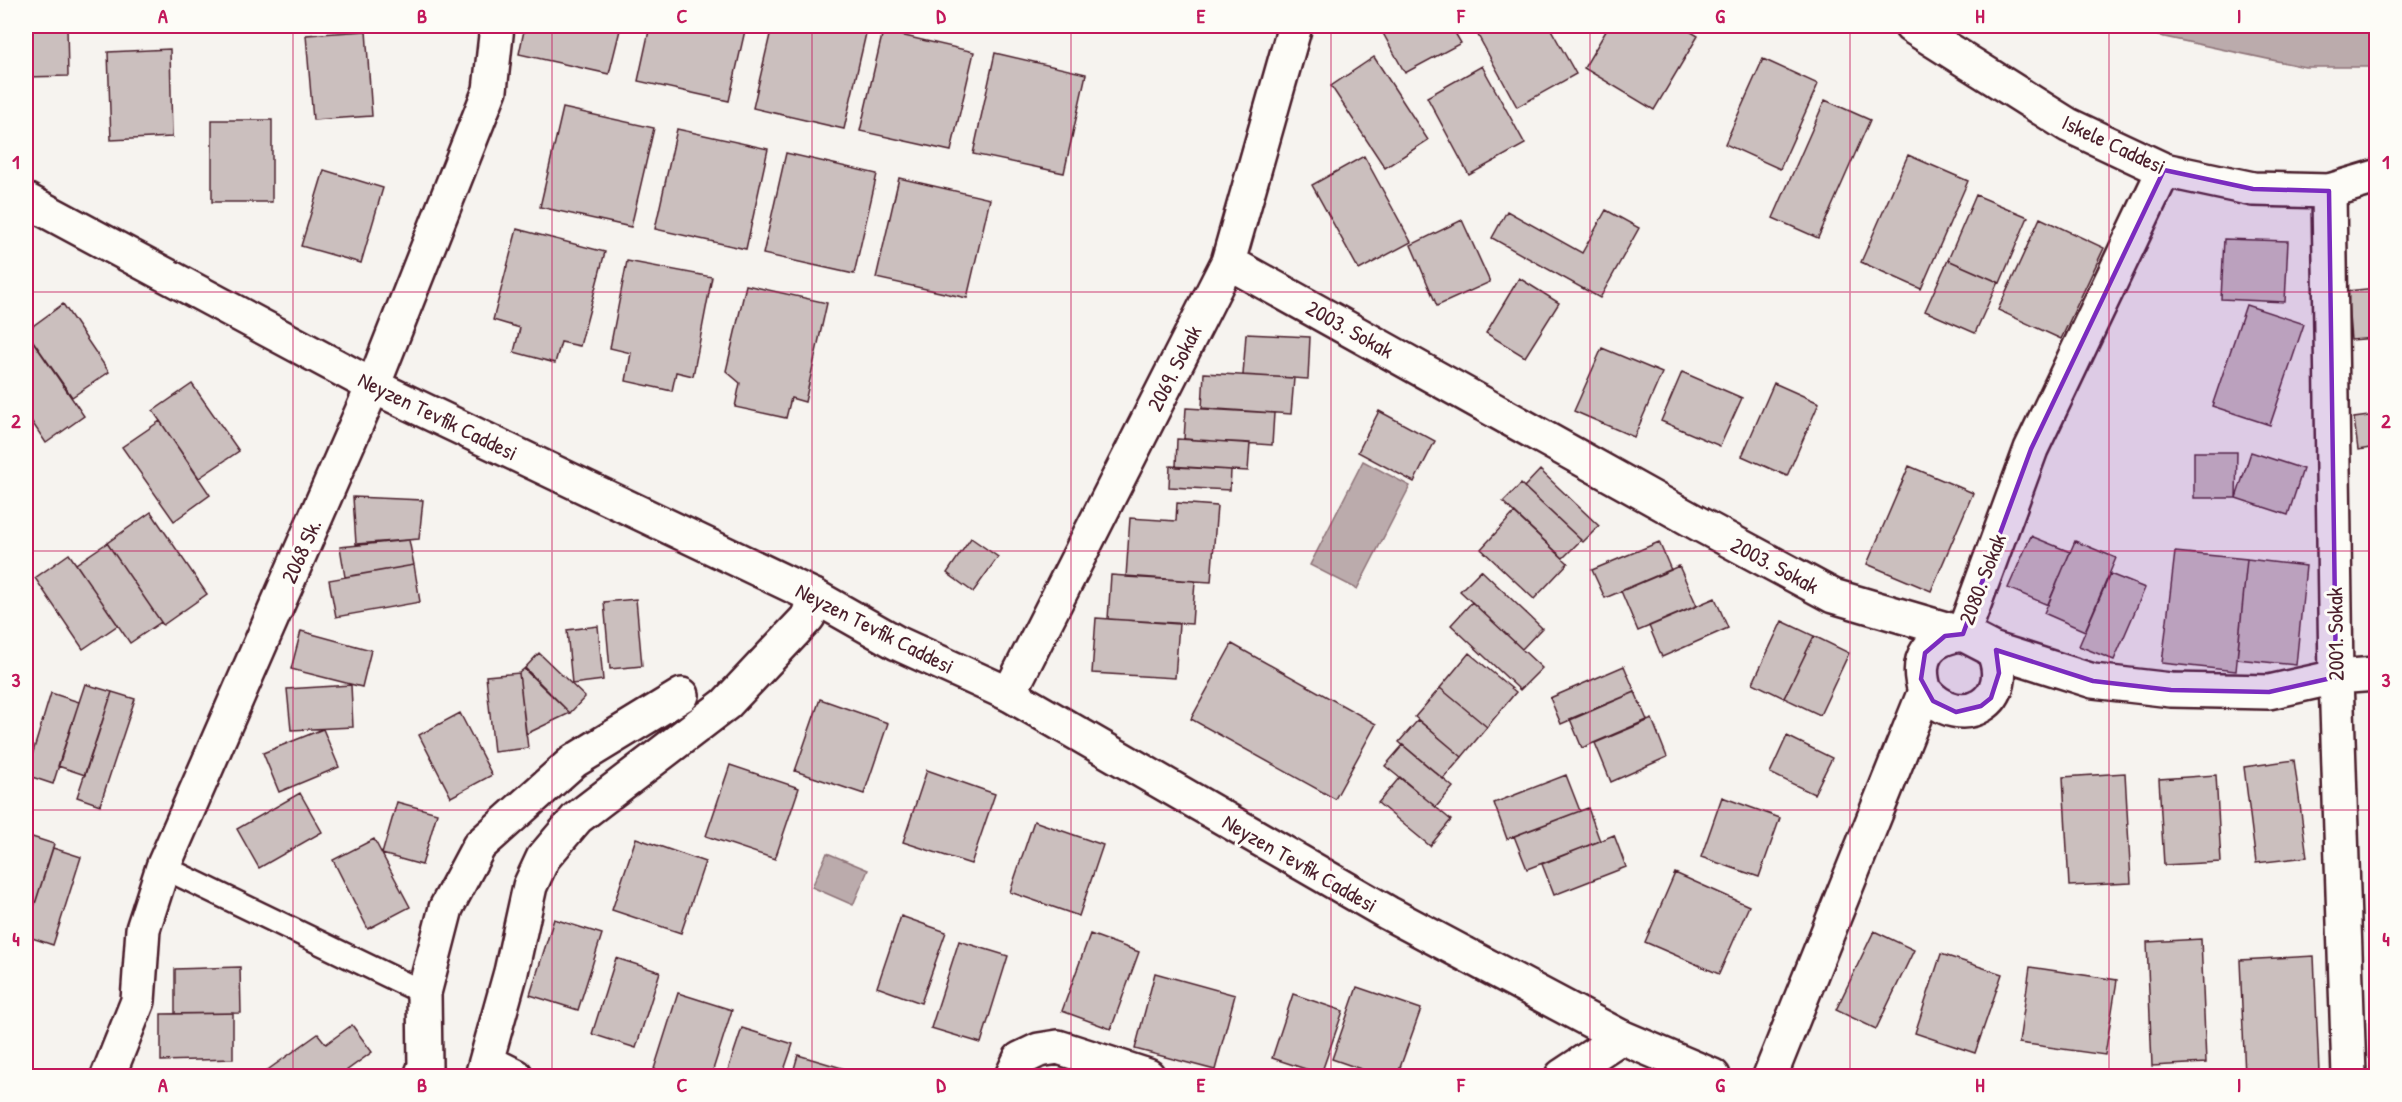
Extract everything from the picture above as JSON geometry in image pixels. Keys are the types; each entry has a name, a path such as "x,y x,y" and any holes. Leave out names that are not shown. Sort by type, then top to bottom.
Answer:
{"street":[{"name":"2068 Sk.","path":"108,1077 138,1001 143,929 163,867 373,386 490,90 497,26"},
{"name":"2069. Sokak","path":"1009,694 1228,262 1295,26"},
{"name":"Iskele Caddesi","path":"1911,26 2068,125 2164,170 2253,189 2329,191 2376,177"},
{"name":"2080. Sokak","path":"1770,1077 1925,691 1921,679 1925,653 1945,636 1963,634 2031,449 2164,170"},
{"name":"2001. Sokak","path":"2329,191 2336,677 2349,1077"},
{"name":"Neyzen Tevfik Caddesi","path":"26,200 373,386 814,596 897,644 1009,694 1388,913 1621,1037 1713,1077"},
{"name":"2003. Sokak","path":"1228,262 1833,596 1963,634 1992,649 2093,681 2171,690 2269,692 2336,677 2376,674"},
{"path":"516,1077 485,1069 530,886 543,858 577,818 726,704 808,617 814,596"},
{"path":"1925,691 1933,701 1950,710 1969,711 1981,706 1991,698 1999,673 1992,649"},
{"path":"421,1077 425,1066 424,993 446,908 479,846 574,761 682,695"},
{"path":"1562,1077 1621,1037"},
{"path":"1012,1077 1020,1059 1039,1050 1058,1047 1148,1077"}],"lane":[{"path":"163,867 424,993"}],"highlighted area":[{"path":"2164,170 2253,189 2329,191 2336,677 2269,692 2171,690 2093,681 1996,650 1999,673 1991,698 1981,706 1956,712 1933,701 1921,679 1925,653 1945,636 1963,634 2031,449"}],"shaded area":[{"path":"2113,26 2376,26 2376,67 2305,67"},
{"path":"1363,461 1410,486 1357,589 1310,565"},
{"path":"827,853 868,870 853,905 812,887"}],"building":[{"path":"26,26 67,26 68,76 26,77"},
{"path":"525,26 621,26 609,74 519,54"},
{"path":"650,26 746,26 729,101 638,81"},
{"path":"772,26 850,26 867,29 844,129 753,108"},
{"path":"1379,26 1451,26 1461,43 1405,73"},
{"path":"1473,26 1549,26 1576,74 1517,107"},
{"path":"1609,26 1681,26 1698,36 1654,110 1584,68"},
{"path":"366,31 372,116 313,120 306,35"},
{"path":"883,31 974,52 951,151 860,131"},
{"path":"170,49 172,137 111,140 108,52"},
{"path":"995,53 1086,74 1064,173 973,154"},
{"path":"1374,57 1428,140 1385,168 1331,86"},
{"path":"1763,59 1818,84 1780,169 1725,144"},
{"path":"1482,66 1525,144 1469,175 1427,97"},
{"path":"1825,100 1870,120 1818,238 1773,218"},
{"path":"563,108 654,128 631,227 540,207"},
{"path":"212,120 272,120 272,202 212,202"},
{"path":"677,129 768,149 746,249 655,229"},
{"path":"786,153 877,174 854,274 763,254"},
{"path":"1908,155 1968,181 1921,289 1861,262"},
{"path":"1364,156 1411,242 1359,270 1312,185"},
{"path":"324,170 383,188 361,263 301,246"},
{"path":"899,178 990,199 967,298 876,278"},
{"path":"1976,195 2028,217 2000,283 1948,260"},
{"path":"1606,210 1639,228 1600,298 1492,238 1507,211 1582,253"},
{"path":"2040,218 2104,248 2061,339 1998,310"},
{"path":"1462,220 1490,282 1437,306 1411,245"},
{"path":"517,229 605,252 580,346 561,342 555,363 514,352 520,328 493,320"},
{"path":"2224,239 2288,241 2285,302 2221,299"},
{"path":"1948,260 1998,282 1975,333 1925,311"},
{"path":"627,261 712,277 693,376 676,372 672,391 626,381 631,353 610,348"},
{"path":"1519,278 1559,303 1525,357 1486,333"},
{"path":"746,285 827,303 805,402 791,398 786,418 735,407 740,383 726,371"},
{"path":"2376,288 2376,338 2351,340 2347,291"},
{"path":"63,304 109,372 72,397 26,331"},
{"path":"2246,305 2304,324 2270,425 2212,406"},
{"path":"1246,334 1310,337 1308,379 1243,375"},
{"path":"32,340 84,416 46,443 26,413 26,344"},
{"path":"1602,348 1662,373 1634,437 1574,411"},
{"path":"1682,372 1742,398 1720,446 1661,421"},
{"path":"1204,373 1294,378 1291,414 1202,408"},
{"path":"1774,383 1819,403 1787,476 1742,456"},
{"path":"192,384 239,451 199,478 153,411"},
{"path":"1186,408 1274,413 1272,445 1184,439"},
{"path":"1379,411 1435,441 1414,482 1358,452"},
{"path":"2376,415 2376,447 2358,450 2354,418"},
{"path":"160,421 210,495 174,521 122,447"},
{"path":"1177,439 1250,443 1248,471 1176,467"},
{"path":"2194,452 2237,452 2236,498 2194,498"},
{"path":"2251,452 2303,469 2288,515 2236,498"},
{"path":"1170,466 1231,470 1230,490 1169,487"},
{"path":"1909,466 1973,493 1931,591 1867,564"},
{"path":"1540,470 1599,526 1583,542 1524,487"},
{"path":"1521,484 1581,540 1563,558 1503,502"},
{"path":"353,497 423,500 419,539 356,544"},
{"path":"1177,503 1217,506 1211,582 1126,577 1130,518 1176,521"},
{"path":"151,512 207,594 163,625 107,543"},
{"path":"1514,513 1568,563 1534,599 1481,549"},
{"path":"2031,536 2070,552 2048,605 2008,588"},
{"path":"971,538 998,557 973,592 947,573"},
{"path":"409,540 414,565 345,577 340,547"},
{"path":"2075,541 2116,558 2085,631 2044,613"},
{"path":"1659,542 1671,570 1605,598 1592,570"},
{"path":"107,543 161,622 130,643 76,564"},
{"path":"2175,552 2247,559 2236,671 2162,663"},
{"path":"69,554 118,625 83,649 35,578"},
{"path":"2247,559 2306,566 2296,665 2237,659"},
{"path":"414,565 420,602 336,617 329,580"},
{"path":"1679,566 1697,606 1638,631 1621,591"},
{"path":"1481,570 1542,628 1522,649 1460,591"},
{"path":"2110,574 2145,588 2114,660 2079,646"},
{"path":"1111,575 1195,581 1192,624 1108,619"},
{"path":"1715,598 1728,628 1662,657 1649,626"},
{"path":"636,599 642,666 610,669 604,602"},
{"path":"1472,602 1542,668 1520,690 1451,625"},
{"path":"1096,618 1179,624 1175,678 1092,673"},
{"path":"1782,621 1814,636 1784,698 1753,683"},
{"path":"598,626 603,680 572,684 567,630"},
{"path":"26,629 32,631 26,650"},
{"path":"301,631 371,650 362,687 291,669"},
{"path":"1814,636 1849,653 1820,715 1784,698"},
{"path":"1232,644 1376,724 1335,799 1191,719"},
{"path":"539,653 585,697 570,713 524,669"},
{"path":"1469,653 1516,692 1487,727 1440,688"},
{"path":"1624,666 1635,692 1561,724 1550,698"},
{"path":"525,668 570,713 526,734 519,673"},
{"path":"519,673 528,748 494,752 486,676"},
{"path":"85,684 112,692 85,775 58,766"},
{"path":"351,685 353,727 291,730 287,689"},
{"path":"1440,688 1487,727 1462,757 1415,717"},
{"path":"112,692 135,699 100,805 77,797"},
{"path":"1635,692 1647,720 1582,748 1570,719"},
{"path":"51,693 79,702 53,784 26,775"},
{"path":"820,699 888,723 864,794 795,771"},
{"path":"460,713 492,775 451,797 419,735"},
{"path":"1652,719 1667,757 1611,782 1595,743"},
{"path":"1418,720 1462,757 1443,779 1399,742"},
{"path":"323,729 339,767 279,792 263,753"},
{"path":"1787,736 1832,758 1814,794 1770,773"},
{"path":"1403,745 1453,787 1436,807 1385,766"},
{"path":"2294,760 2307,857 2256,863 2244,767"},
{"path":"730,765 799,788 775,859 706,836"},
{"path":"927,770 995,794 971,864 903,842"},
{"path":"2125,773 2131,883 2069,886 2063,777"},
{"path":"1566,775 1580,811 1507,839 1494,803"},
{"path":"2216,775 2221,862 2164,865 2159,779"},
{"path":"1400,777 1451,820 1430,846 1378,803"},
{"path":"300,793 322,832 259,868 237,829"},
{"path":"1722,797 1780,818 1759,877 1701,857"},
{"path":"397,802 437,813 422,865 382,854"},
{"path":"1588,808 1600,841 1527,869 1514,836"},
{"path":"1034,821 1103,845 1079,916 1010,892"},
{"path":"26,835 54,844 26,932"},
{"path":"1614,835 1626,867 1554,895 1542,864"},
{"path":"636,838 705,862 681,933 612,910"},
{"path":"374,839 410,907 368,929 333,860"},
{"path":"53,848 81,857 53,945 26,936 26,932"},
{"path":"1675,873 1749,906 1719,974 1645,942"},
{"path":"901,916 946,932 921,1003 877,987"},
{"path":"554,919 602,934 578,1010 530,995"},
{"path":"1874,931 1914,950 1876,1029 1836,1010"},
{"path":"1090,934 1139,952 1111,1029 1062,1011"},
{"path":"2201,939 2206,1063 2152,1066 2147,942"},
{"path":"959,941 1008,956 981,1043 931,1028"},
{"path":"1941,954 2002,974 1975,1053 1915,1033"},
{"path":"2314,956 2319,1073 2245,1076 2240,960"},
{"path":"616,958 660,972 636,1048 592,1034"},
{"path":"240,967 241,1013 175,1014 175,969"},
{"path":"2030,967 2117,980 2105,1055 2019,1043"},
{"path":"1155,973 1235,995 1215,1070 1135,1049"},
{"path":"1357,987 1421,1009 1397,1076 1381,1076 1332,1059"},
{"path":"678,993 732,1010 711,1076 676,1076 654,1069"},
{"path":"1293,994 1343,1011 1321,1074 1272,1058"},
{"path":"233,1013 233,1059 161,1061 161,1014"},
{"path":"352,1025 372,1052 339,1076 262,1074 318,1034 326,1044"},
{"path":"742,1028 793,1044 782,1076 726,1076"},
{"path":"798,1055 852,1071 850,1076 792,1076"}]}
